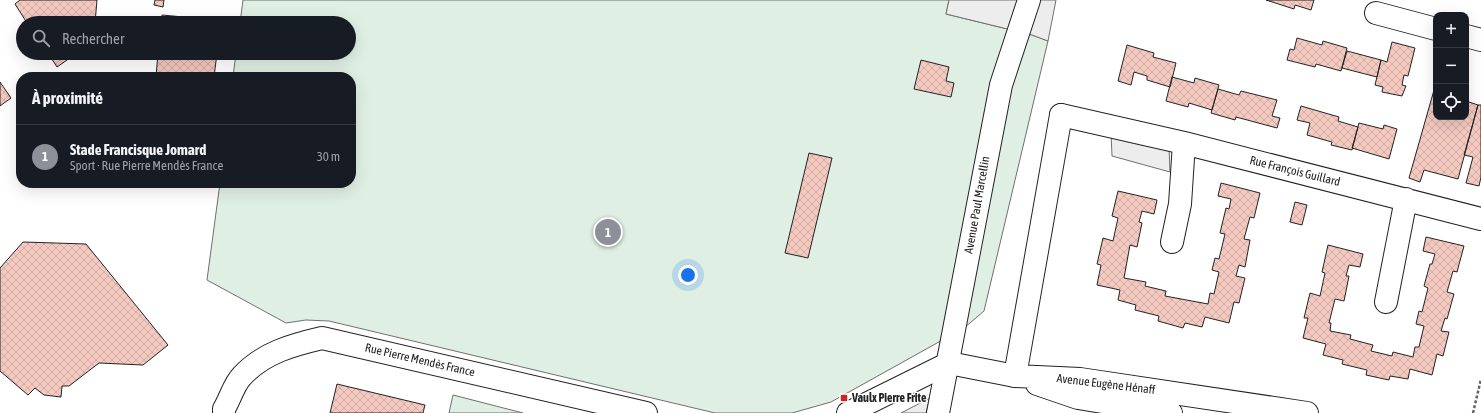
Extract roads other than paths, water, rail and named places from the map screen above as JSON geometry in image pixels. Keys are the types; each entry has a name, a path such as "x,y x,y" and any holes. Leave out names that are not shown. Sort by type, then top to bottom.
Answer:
{"street":[{"name":"Avenue Paul Marcellin","path":"938,413 949,363 985,159 1001,85 1029,0"},
{"path":"1376,13 1433,27"},
{"path":"1469,37 1481,40"},
{"name":"Rue François Guillard","path":"1015,376 1061,115 1184,143 1481,219"},
{"path":"1172,242 1180,204 1184,143"},
{"path":"1386,302 1406,199"},
{"name":"Rue Pierre Mendès France","path":"224,413 241,377 259,361 288,346 322,338 646,413"},
{"path":"848,413 949,363 1015,376"},
{"name":"Avenue Eugène Hénaff","path":"1015,376 1078,398 1171,413"},
{"name":"Avenue Eugène Hénaff","path":"1015,376 1080,379 1308,413"}],"place":[{"name":"Stade Francisque Jomard","path":"608,232"},
{"name":"Vaulx Pierre Frite","path":"844,398"}]}
